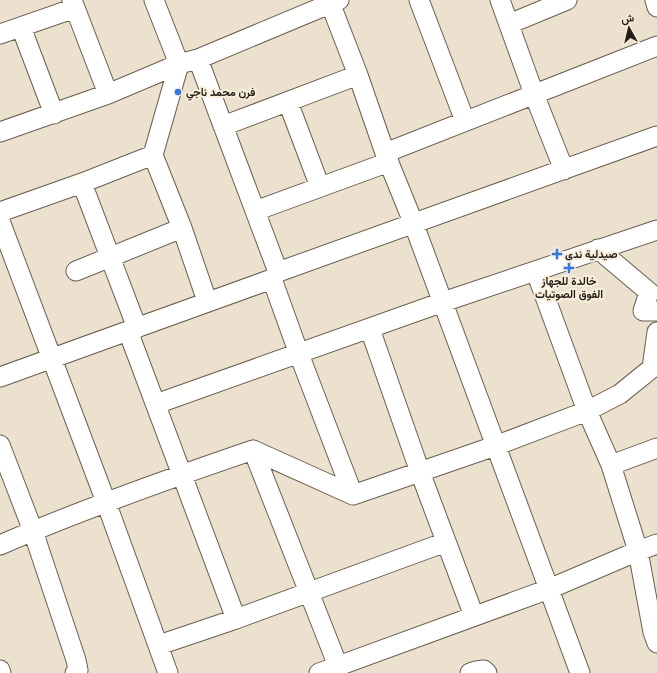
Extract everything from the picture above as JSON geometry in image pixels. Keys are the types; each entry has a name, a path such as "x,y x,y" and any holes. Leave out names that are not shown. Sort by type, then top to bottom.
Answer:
{"street":[{"path":"154,0 179,64 153,155 182,228 207,301"},
{"path":"419,0 465,121"},
{"path":"500,0 534,94 564,170"},
{"path":"509,24 539,6 567,0"},
{"path":"655,0 657,7"},
{"path":"0,132 108,94 179,64 198,59 333,1 388,157 580,673"},
{"path":"0,34 21,27 74,4 108,94"},
{"path":"21,27 54,114"},
{"path":"255,211 320,187 465,121 657,46"},
{"path":"198,59 255,211 299,354 353,495"},
{"path":"223,126 358,75"},
{"path":"288,102 320,187"},
{"path":"0,377 132,330 413,222 657,136"},
{"path":"0,212 82,183 153,155"},
{"path":"82,183 110,257 156,404 236,619"},
{"path":"0,221 106,502 168,673"},
{"path":"76,270 182,228"},
{"path":"156,404 443,302 536,272 598,249 657,230"},
{"path":"598,249 649,292 643,311 657,311"},
{"path":"536,272 587,411 611,466 638,551 656,635"},
{"path":"370,329 420,472 474,616"},
{"path":"0,545 106,502 182,474 254,450 353,495 495,446 587,411 620,394 652,368 657,332"},
{"path":"0,446 33,531 76,660 78,670 75,673"},
{"path":"611,466 657,448"},
{"path":"254,450 338,666"},
{"path":"159,645 236,619 446,542"},
{"path":"319,673 549,589 657,544"},
{"path":"470,673 484,670 487,673"}],"place":[{"name":"فرن محمد ناجي","path":"178,92"},
{"name":"صيدلية ندى","path":"557,254"},
{"name":"خالدة للجهاز الفوق الصوتيات","path":"569,268"}]}
